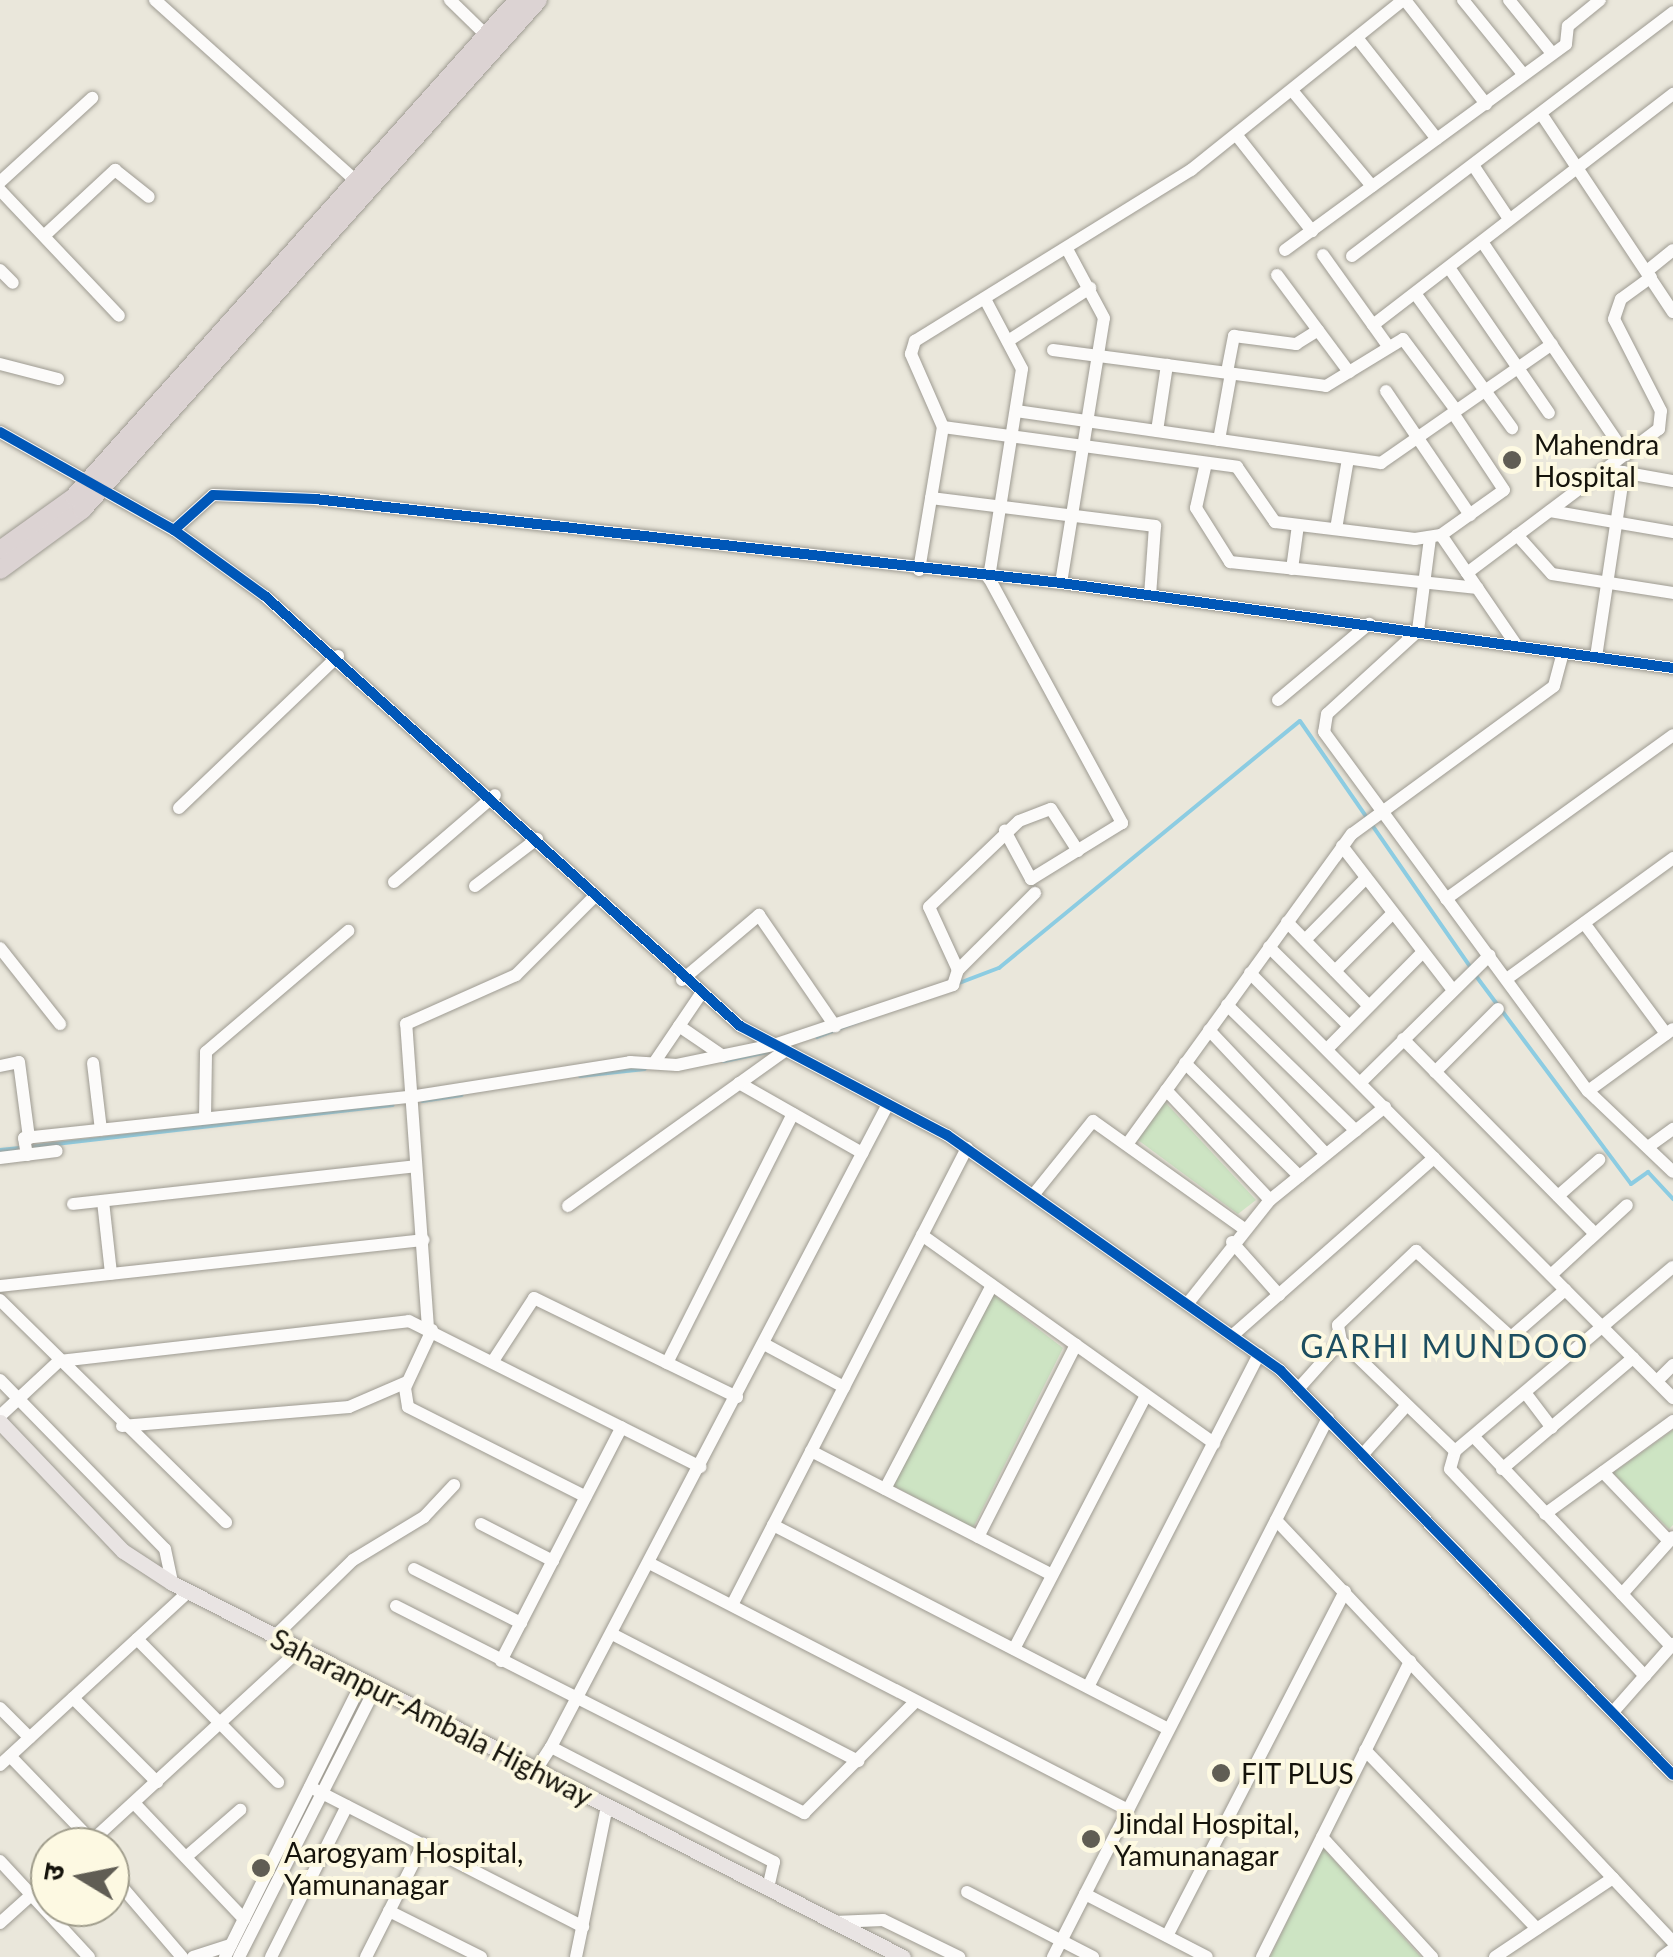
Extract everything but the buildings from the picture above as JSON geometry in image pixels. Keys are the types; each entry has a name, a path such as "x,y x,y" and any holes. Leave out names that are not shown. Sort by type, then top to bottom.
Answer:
{"highway":[{"path":"0,570 48,541 518,0"},
{"path":"0,550 36,531 97,483 538,0"}],"main road":[{"name":"Saharanpur-Ambala Highway","path":"0,1419 123,1551 172,1584 903,1957"}],"street":[{"path":"155,0 357,182"},
{"path":"450,0 487,36"},
{"path":"919,570 942,427 911,348 1238,136 1296,94 1404,0 1486,104"},
{"path":"1463,0 1523,74"},
{"path":"1509,0 1551,52"},
{"path":"1285,250 1486,104 1551,52 1600,0"},
{"path":"1352,256 1544,118 1673,12"},
{"path":"1358,38 1437,139"},
{"path":"1296,94 1372,186"},
{"path":"1373,324 1452,272 1574,163 1673,94"},
{"path":"0,182 92,98"},
{"path":"1544,118 1673,312"},
{"path":"1238,136 1312,230"},
{"path":"1475,168 1508,219"},
{"path":"45,235 115,170 149,197"},
{"path":"0,190 119,316"},
{"path":"1485,246 1626,455"},
{"path":"1061,583 1104,318 1067,249"},
{"path":"1467,573 1626,455 1662,420 1615,308 1673,250"},
{"path":"1323,255 1388,346"},
{"path":"0,270 12,284"},
{"path":"1452,272 1549,413"},
{"path":"1277,276 1349,372"},
{"path":"1008,341 1090,288"},
{"path":"1417,296 1512,428"},
{"path":"984,299 1022,369 990,578 1122,817 1078,851 1028,878 1005,831"},
{"path":"1219,440 1234,336 1296,344 1318,330"},
{"path":"942,427 1243,470 1265,518 1298,525 1435,537 1504,490 1406,341 1388,346 1349,372 1314,387 1053,350"},
{"path":"1016,410 1381,463 1552,344"},
{"path":"0,364 58,379"},
{"path":"1157,431 1167,365"},
{"path":"1386,391 1470,515"},
{"path":"0,432 97,483 174,530 338,656 494,795 700,995 780,1048 967,1148 1259,1354 1364,1453 1673,1775"},
{"path":"1336,529 1348,459"},
{"path":"1206,462 1196,508 1224,556 1292,568 1478,588"},
{"path":"1606,470 1673,481"},
{"path":"1596,657 1624,472"},
{"path":"174,530 204,498 278,496 1061,583 1673,668"},
{"path":"931,498 1158,529 1150,594"},
{"path":"1550,511 1673,532"},
{"path":"1292,568 1298,525"},
{"path":"1517,535 1552,574 1673,593"},
{"path":"1435,537 1467,573 1517,646"},
{"path":"1435,537 1418,632 1323,720 1372,816 1490,954 1588,1091 1673,1172"},
{"path":"1278,700 1370,624"},
{"path":"1128,1143 1342,846 1372,816 1554,686 1564,652"},
{"path":"178,808 338,656"},
{"path":"1446,899 1673,736"},
{"path":"394,882 494,795"},
{"path":"958,970 929,907 1005,831 1051,810 1078,851"},
{"path":"475,886 537,839"},
{"path":"1342,846 1452,989"},
{"path":"1508,978 1673,859"},
{"path":"1304,940 1366,878"},
{"path":"0,1158 27,1147 101,1130 411,1102 654,1063 780,1048 953,985 958,970 1035,892"},
{"path":"586,1496 408,1407 407,1382 430,1329 406,1024 516,976 594,896"},
{"path":"1336,971 1393,912"},
{"path":"682,980 759,915 835,1026"},
{"path":"1287,922 1369,1006"},
{"path":"1584,923 1670,1031 1588,1091"},
{"path":"205,1118 206,1052 348,931"},
{"path":"1269,947 1349,1026"},
{"path":"1327,1048 1423,952"},
{"path":"1360,1082 1490,954"},
{"path":"2,955 60,1024"},
{"path":"1250,973 1673,1398"},
{"path":"654,1063 700,995"},
{"path":"1227,1005 1356,1130"},
{"path":"1434,1072 1498,1009"},
{"path":"679,1026 723,1056"},
{"path":"1209,1030 1326,1154"},
{"path":"1402,1039 1594,1232"},
{"path":"568,1206 739,1083 780,1048"},
{"path":"0,1066 19,1062 27,1147"},
{"path":"93,1062 101,1130"},
{"path":"1185,1063 1299,1176"},
{"path":"739,1083 862,1154"},
{"path":"1166,1090 1270,1200"},
{"path":"536,1770 582,1698 888,1104"},
{"path":"1188,1303 1243,1228 1270,1200 1384,1107"},
{"path":"668,1363 793,1114"},
{"path":"1034,1194 1086,1123 1128,1143 1243,1228"},
{"path":"1648,1147 1673,1129"},
{"path":"27,1147 58,1151"},
{"path":"732,1605 967,1148"},
{"path":"1233,1335 1434,1158"},
{"path":"1558,1196 1599,1160"},
{"path":"73,1204 416,1166"},
{"path":"103,1201 111,1274"},
{"path":"1551,1275 1627,1205"},
{"path":"922,1235 1214,1443"},
{"path":"0,1286 424,1240"},
{"path":"1232,1242 1279,1295"},
{"path":"1455,1451 1342,1341 1338,1325 1416,1250 1511,1336 1565,1290"},
{"path":"1645,1676 1452,1472 1455,1451 1607,1331 1673,1267"},
{"path":"885,1489 992,1285"},
{"path":"493,1361 534,1298 737,1397"},
{"path":"0,1300 122,1426 226,1522"},
{"path":"0,1419 59,1361 380,1321 430,1329 701,1467"},
{"path":"1298,1388 1342,1341"},
{"path":"764,1344 844,1387"},
{"path":"978,1537 1076,1345"},
{"path":"1088,1687 1259,1354"},
{"path":"1502,1469 1634,1358"},
{"path":"1656,1381 1673,1364"},
{"path":"0,1380 165,1549 172,1584"},
{"path":"122,1426 349,1407 407,1382"},
{"path":"1527,1394 1552,1428"},
{"path":"1014,1649 1146,1395"},
{"path":"1364,1453 1407,1405"},
{"path":"1053,1957 1328,1418"},
{"path":"1545,1514 1673,1421"},
{"path":"502,1661 622,1427"},
{"path":"1474,1437 1672,1646 1613,1712"},
{"path":"811,1451 1052,1575"},
{"path":"1602,1472 1671,1539 1622,1594"},
{"path":"274,1637 353,1560 424,1517 454,1486"},
{"path":"1276,1520 1613,1878 1673,1946 1662,1957"},
{"path":"482,1524 553,1560"},
{"path":"773,1525 1169,1729"},
{"path":"651,1564 1128,1810"},
{"path":"414,1569 521,1623"},
{"path":"69,1827 5,1761 188,1592"},
{"path":"1168,1936 1344,1592"},
{"path":"396,1606 804,1812 916,1701"},
{"path":"614,1635 858,1761"},
{"path":"137,1639 278,1782"},
{"path":"107,1827 299,1650"},
{"path":"1262,1957 1410,1662"},
{"path":"232,1953 368,1685"},
{"path":"73,1698 157,1782"},
{"path":"0,1708 30,1738"},
{"path":"551,1747 774,1862 768,1888"},
{"path":"1366,1750 1537,1929"},
{"path":"316,1790 583,1927"},
{"path":"232,1953 244,1919 316,1790"},
{"path":"134,1803 244,1919"},
{"path":"270,1957 348,1806"},
{"path":"576,1957 607,1806"},
{"path":"186,1857 240,1810"},
{"path":"1322,1837 1432,1957"},
{"path":"366,1957 423,1844"},
{"path":"0,1860 30,1893"},
{"path":"1495,1957 1613,1878"},
{"path":"967,1892 1093,1957"},
{"path":"1085,1894 1207,1957"},
{"path":"130,1896 182,1957"},
{"path":"0,1924 30,1897"},
{"path":"390,1911 481,1957"},
{"path":"834,1922 883,1920 959,1957"},
{"path":"61,1927 89,1957"},
{"path":"193,1957 232,1953"}],"green space":[{"path":"1165,1102 1256,1200 1238,1214 1138,1140"},
{"path":"993,1294 1063,1348 973,1528 892,1485"},
{"path":"1673,1430 1673,1525 1669,1529 1613,1473"},
{"path":"1323,1848 1421,1957 1270,1957"}],"waterway":[{"path":"817,1037 999,968 1300,721 1471,968"},
{"path":"1476,976 1631,1184 1648,1172 1673,1199"},
{"path":"724,1061 768,1052"},
{"path":"580,1076 645,1069"},
{"path":"422,1101 462,1095"},
{"path":"30,1147 393,1105"},
{"path":"0,1150 20,1148"}],"cycle path":[{"path":"0,432 174,530 265,596 740,1026 947,1135 1280,1370 1673,1775"},
{"path":"174,530 213,495 315,499 1061,583 1673,668"}],"place":[{"name":"Mahendra Hospital","path":"1512,460"},
{"name":"FIT PLUS","path":"1221,1773"},
{"name":"Jindal Hospital, Yamunanagar","path":"1091,1839"},
{"name":"Aarogyam Hospital, Yamunanagar","path":"261,1868"}],"district":[{"name":"GARHI MUNDOO","path":"1445,1346"}]}
